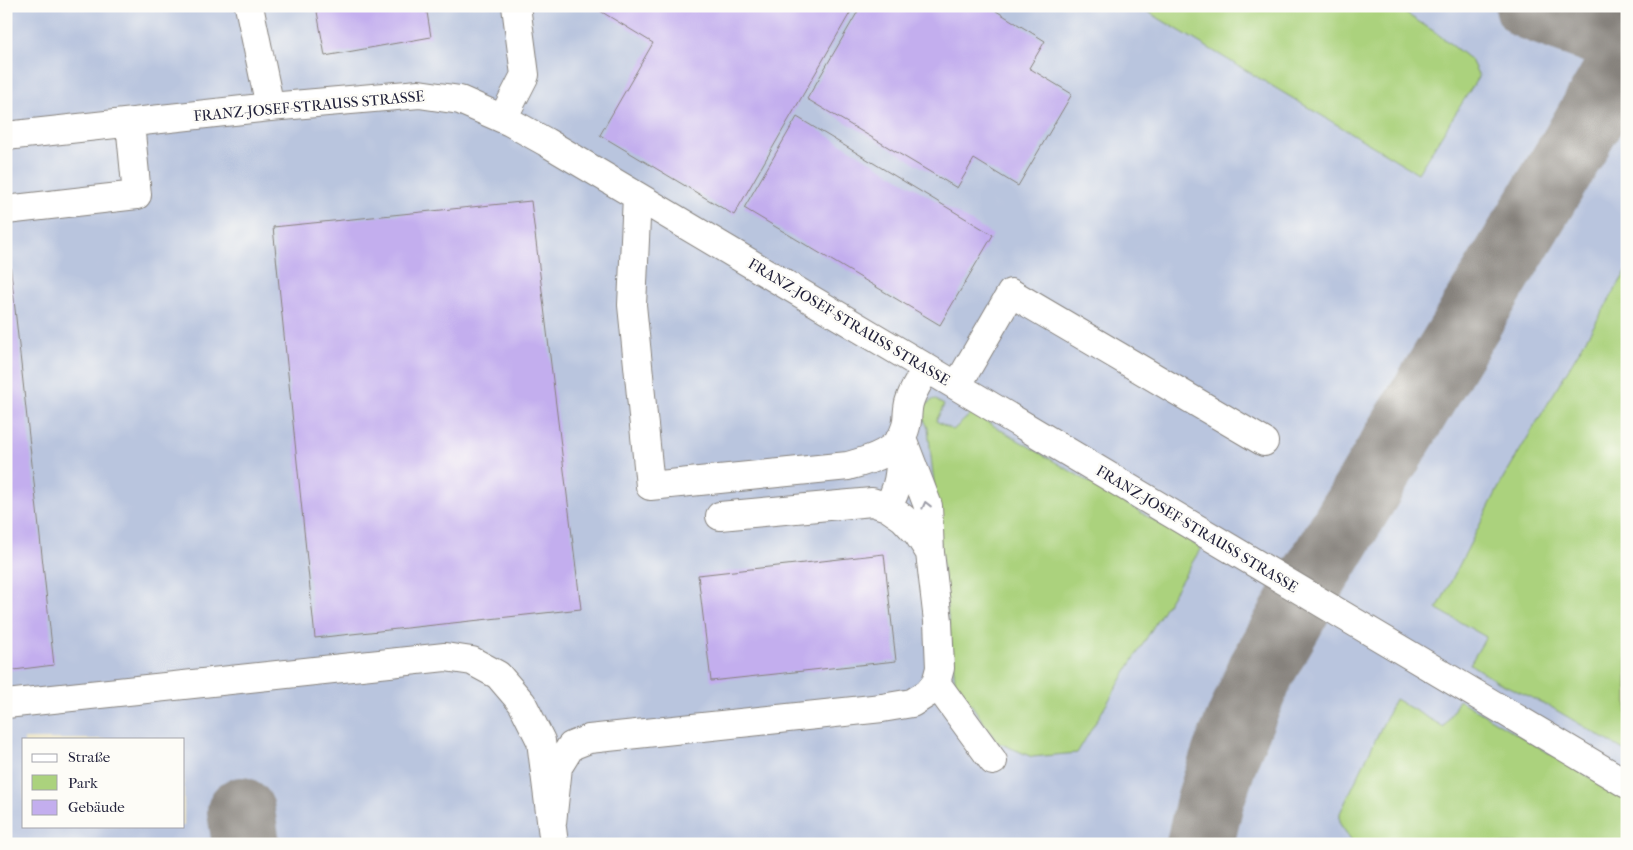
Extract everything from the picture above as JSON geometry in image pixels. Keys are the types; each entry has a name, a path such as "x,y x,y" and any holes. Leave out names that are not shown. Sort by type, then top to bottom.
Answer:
{"street":[{"path":"249,6 270,107"},
{"path":"503,118 525,75 516,6"},
{"name":"FRANZ-JOSEF-STRAUSS STRASSE","path":"6,136 270,107 419,94 460,100 503,118 637,196 1627,784"},
{"path":"6,210 137,195 130,122"},
{"path":"637,196 632,305 650,486 848,466 879,456 902,438"},
{"path":"957,386 1011,293 1264,442"},
{"path":"887,507 895,495 900,476 902,438 906,426 909,403 926,368"},
{"path":"553,834 558,767 571,746 590,739 882,708 912,703 928,693 936,683 940,668 928,506 902,438"},
{"path":"720,516 872,502 887,507 903,518 918,534 930,553"},
{"path":"6,704 445,657 472,661 498,675 522,703 541,741 553,834"},
{"path":"936,683 993,761"}],"shaded area":[{"path":"6,6 1627,6 1627,844 6,844"}],"green space":[{"path":"1138,6 1394,6 1435,32 1471,60 1479,76 1418,173"},
{"path":"1627,270 1627,752 1551,707 1496,681 1470,664 1486,637 1437,609 1503,479"},
{"path":"934,399 944,405 936,421 953,430 972,413 1201,548 1077,753 1032,757 997,742 955,681 928,428 923,417 924,406"},
{"path":"1395,699 1444,727 1459,700 1627,799 1627,844 1350,844 1352,841 1340,824 1340,813"}],"building":[{"path":"316,6 426,6 431,37 325,56"},
{"path":"592,6 854,6 734,215 600,135 653,43"},
{"path":"861,6 988,6 1045,41 1029,68 1072,94 1018,186 974,159 957,188 807,99"},
{"path":"797,117 993,235 940,325 744,208"},
{"path":"531,201 581,609 315,638 273,227"},
{"path":"6,254 9,254 54,665 6,671"},
{"path":"884,554 896,661 711,681 698,575"}],"taxiway":[{"path":"1529,6 1627,42"},
{"path":"1200,844 1210,801 1226,753 1261,671 1315,576 1574,146 1627,54"},
{"path":"241,811 246,844"}]}
